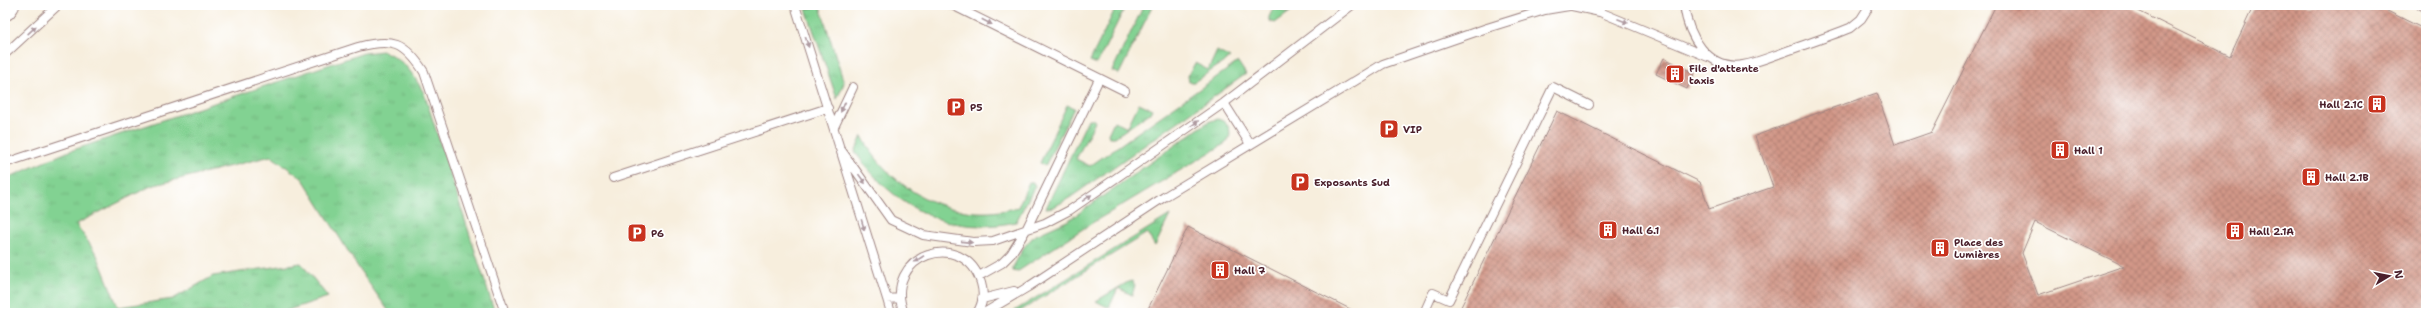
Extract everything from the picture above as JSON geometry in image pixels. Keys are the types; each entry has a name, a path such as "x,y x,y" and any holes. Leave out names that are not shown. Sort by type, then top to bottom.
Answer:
{"street":[{"path":"5,9 8,5"}],"lane":[{"path":"5,54 58,5"},
{"path":"795,5 891,313"},
{"path":"952,5 1070,65 1125,91"},
{"path":"839,147 892,220 923,235 973,242 992,241 1026,230 1070,210 1224,103 1352,5"},
{"path":"984,313 1028,287 1164,197 1383,64 1487,28 1545,10 1574,5 1600,12 1731,66 1743,65 1759,61 1850,28 1861,18 1870,5"},
{"path":"1684,5 1690,30 1696,42 1709,58"},
{"path":"2421,5 2426,8"},
{"path":"5,162 358,47 379,41 392,42 404,47 416,58 424,72 505,313"},
{"path":"979,276 1002,263 1011,254 1026,230 1099,79"},
{"path":"834,127 853,87"},
{"path":"1424,313 1433,293 1449,300 1553,88 1589,105"},
{"path":"1224,103 1250,144"},
{"path":"612,178 828,108"},
{"path":"904,313 900,298 900,285 905,273 913,263 924,256 936,252 949,253 961,257 971,265 979,276 982,299 977,313"},
{"path":"982,299 1028,287"},
{"path":"887,299 900,298"}],"green space":[{"path":"1117,5 1126,5 1097,64 1090,61"},
{"path":"1144,5 1153,5 1119,74 1112,71"},
{"path":"1291,5 1299,5 1275,23 1269,21 1269,17 1274,7 1287,13"},
{"path":"820,6 844,83 837,99 806,9"},
{"path":"383,51 403,63 408,68 424,93 495,313 390,313 363,275 303,179 271,156 151,186 76,224 97,255 118,307 173,299 213,276 301,263 328,297 279,313 5,313 5,179 67,152 364,53"},
{"path":"1217,51 1230,58 1194,82 1189,82 1188,76 1195,63 1208,70"},
{"path":"1238,62 1246,74 1071,197 1054,207 1046,208 1088,119 1093,119 1095,122 1076,159 1090,166"},
{"path":"1139,103 1152,109 1150,113 1115,137 1109,137 1108,134 1114,121 1127,128"},
{"path":"1067,105 1074,108 1045,166 1040,163"},
{"path":"1217,119 1225,122 1229,128 1230,136 1226,143 1092,223 1017,272 1013,271 1013,267 1024,247 1034,236 1069,220 1208,122"},
{"path":"862,136 874,156 889,173 907,188 927,199 949,207 971,212 995,212 1018,207 1029,182 1033,182 1035,186 1016,222 991,226 967,225 945,221 924,213 905,202 887,188 870,171 855,152"},
{"path":"1170,215 1155,246 1147,233 1017,313 1011,313"},
{"path":"1132,281 1135,285 1132,295 1118,288 1109,308 1096,301 1128,282"}],"building":[{"path":"1996,5 2126,5 2230,56 2254,5 2375,5 2426,30 2426,313 1458,313 1557,111 1700,182 1709,209 1773,187 1755,136 1815,114 1877,93 1895,145 1932,132","holes":["2035,222 2124,266 2038,295 2022,253"]},
{"name":"File d'attente taxis","path":"1664,58 1694,73 1687,89 1656,74"},
{"name":"Hall 7","path":"1188,227 1358,313 1146,313"}],"place":[{"name":"File d'attente taxis","path":"1675,74"},
{"name":"Hall 2.1C","path":"2377,104"},
{"name":"P5","path":"956,107"},
{"name":"VIP","path":"1389,129"},
{"name":"Hall 1","path":"2060,150"},
{"name":"Hall 2.1B","path":"2311,177"},
{"name":"Exposants Sud","path":"1300,182"},
{"name":"Hall 6.1","path":"1608,230"},
{"name":"Hall 2.1A","path":"2235,231"},
{"name":"P6","path":"637,233"},
{"name":"Place des Lumières","path":"1940,248"},
{"name":"Hall 7","path":"1220,270"}]}
